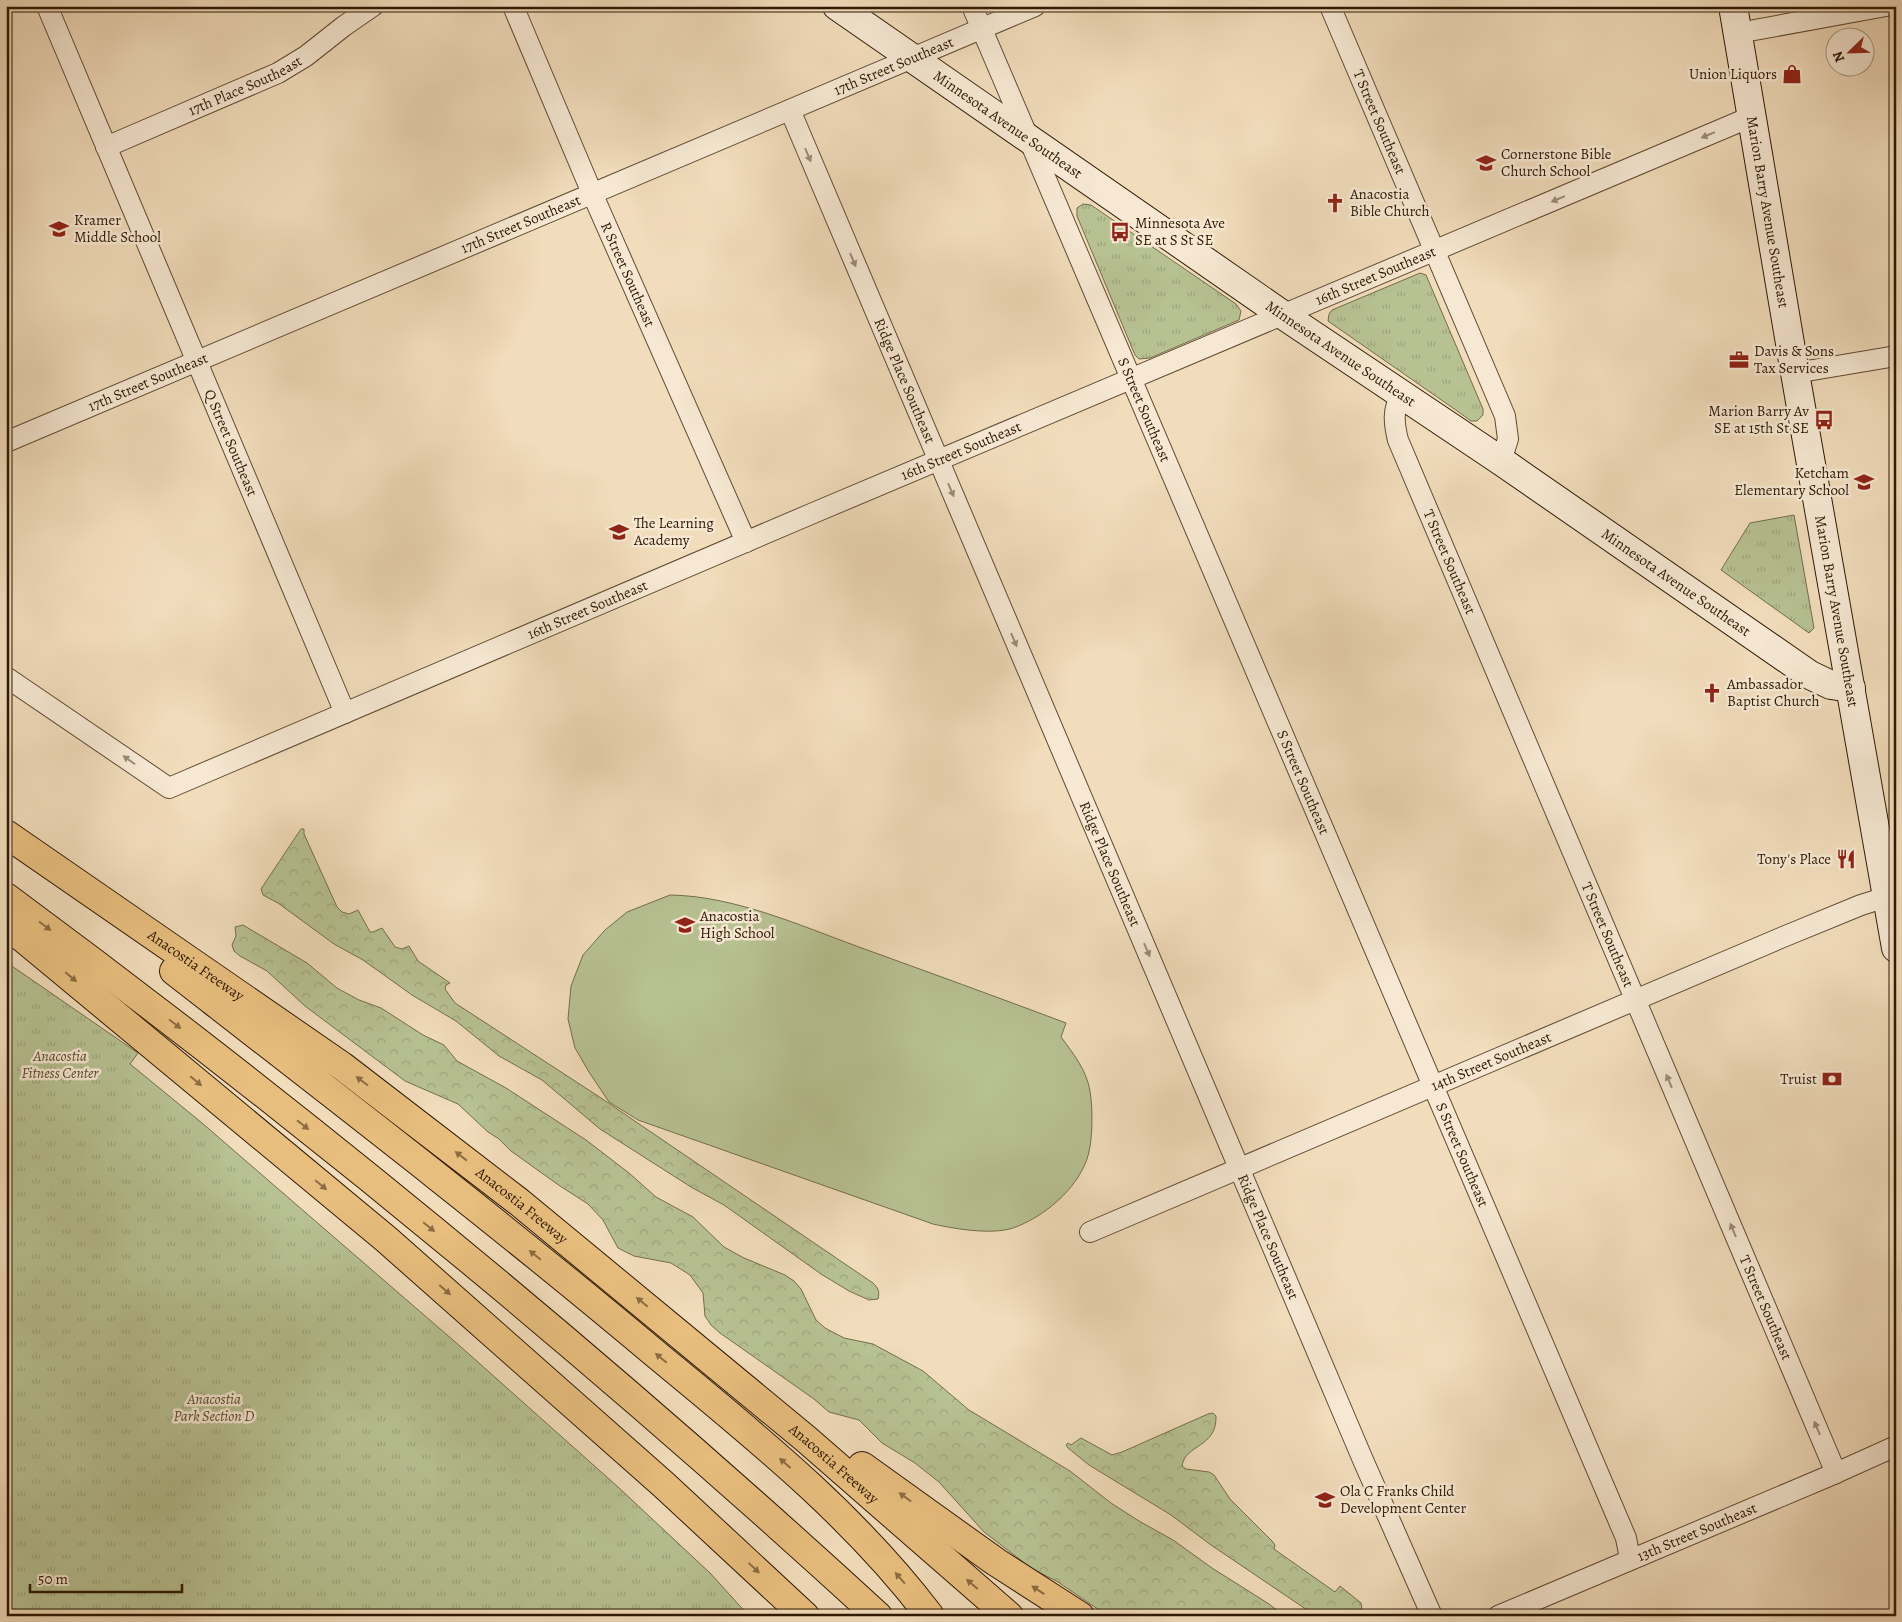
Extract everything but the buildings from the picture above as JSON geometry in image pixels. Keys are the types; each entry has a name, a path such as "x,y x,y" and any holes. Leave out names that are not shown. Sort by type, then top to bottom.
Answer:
{"highway":[{"name":"Anacostia Freeway","path":"6,834 342,1066 519,1202 693,1344 870,1494 1009,1616"},
{"path":"6,840 452,1187 724,1411 838,1512 883,1558 930,1616"},
{"path":"6,897 205,1048 430,1228 647,1411 833,1574 878,1616"},
{"path":"6,924 400,1251 664,1485 805,1616"},
{"path":"693,1344 996,1562 1080,1616"}],"main road":[{"name":"Minnesota Avenue Southeast","path":"837,6 1283,315 1501,461 1810,675 1831,686 1851,688"},
{"name":"Marion Barry Avenue Southeast","path":"1733,6 1795,373 1851,688 1891,896 1896,948"}],"street":[{"name":"Q Street Southeast","path":"47,6 345,713"},
{"name":"17th Place Southeast","path":"106,147 278,73 306,56 373,6"},
{"name":"R Street Southeast","path":"513,6 592,193 746,542"},
{"name":"S Street Southeast","path":"972,6 1626,1538 1630,1559"},
{"name":"17th Street Southeast","path":"6,442 1035,6"},
{"name":"T Street Southeast","path":"1330,6 1505,416 1508,439 1501,461"},
{"path":"1738,33 1886,6"},
{"name":"Ridge Place Southeast","path":"790,110 1359,1451 1432,1616"},
{"name":"16th Street Southeast","path":"6,677 169,788 1752,116"},
{"path":"1795,373 1896,356"},
{"name":"T Street Southeast","path":"1402,394 1395,414 1394,426 1398,440 1836,1473"},
{"name":"14th Street Southeast","path":"1090,1232 1634,1000 1861,905 1891,896"},
{"name":"13th Street Southeast","path":"1498,1616 1896,1446"}],"green space":[{"path":"1083,204 1091,205 1236,304 1241,311 1239,320 1150,358 1139,359 1135,355 1077,216 1077,208"},
{"path":"1420,273 1426,275 1483,409 1483,415 1477,421 1471,421 1328,321 1332,310"},
{"path":"1794,515 1814,628 1809,633 1721,570 1750,523"},
{"path":"301,829 304,829 304,834 337,907 342,912 349,914 358,910 370,932 382,928 395,947 402,949 409,946 418,961 450,983 446,985 445,989 455,1003 598,1096 873,1283 878,1290 878,1299 869,1300 849,1291 821,1274 724,1205 691,1187 600,1129 542,1080 499,1056 456,1021 412,995 363,960 334,944 278,903 263,895 261,889"},
{"path":"670,895 718,900 766,913 1066,1023 1061,1037 1079,1062 1086,1076 1092,1107 1089,1152 1082,1170 1075,1181 1067,1192 1047,1210 1013,1228 984,1231 952,1228 933,1224 638,1120 609,1102 575,1048 568,1019 571,986 583,955 605,930 627,912"},
{"path":"243,925 307,963 337,988 359,1000 381,1008 423,1035 444,1045 457,1061 506,1088 586,1140 629,1173 656,1197 693,1217 724,1247 794,1281 801,1289 816,1320 825,1328 844,1338 873,1344 923,1371 969,1410 1070,1471 1111,1503 1173,1540 1284,1616 1108,1616 1058,1582 1031,1568 984,1532 939,1482 915,1463 882,1443 859,1420 829,1412 814,1399 720,1333 705,1316 703,1293 690,1275 671,1263 634,1256 618,1248 603,1220 588,1204 511,1151 458,1104 405,1081 305,1006 267,971 240,956 234,951 232,945 236,936 235,927"},
{"name":"Anacostia Park Section D","path":"6,962 138,1053 130,1064 202,1123 461,1347 618,1487 710,1573 749,1616 6,1616"},
{"path":"1213,1413 1216,1416 1212,1434 1189,1453 1184,1459 1182,1466 1186,1469 1209,1472 1214,1475 1230,1499 1272,1541 1275,1545 1274,1549 1335,1592 1340,1586 1361,1603 1363,1616 1316,1616 1211,1545 1171,1515 1089,1465 1066,1445 1068,1443 1071,1445 1081,1438 1112,1455"}],"place":[{"name":"Union Liquors","path":"1792,74"},
{"name":"Cornerstone Bible Church School","path":"1486,163"},
{"name":"Anacostia Bible Church","path":"1335,203"},
{"name":"Kramer Middle School","path":"59,229"},
{"name":"Minnesota Ave SE at S St SE","path":"1120,232"},
{"name":"Davis & Sons Tax Services","path":"1739,360"},
{"name":"Marion Barry Av SE at 15th St SE","path":"1824,420"},
{"name":"Ketcham Elementary School","path":"1864,482"},
{"name":"The Learning Academy","path":"619,532"},
{"name":"Ambassador Baptist Church","path":"1712,693"},
{"name":"Tony's Place","path":"1846,859"},
{"name":"Anacostia High School","path":"685,925"},
{"name":"Truist","path":"1832,1079"},
{"name":"Ola C Franks Child Development Center","path":"1325,1500"}],"park label":[{"name":"Anacostia Fitness Center","path":"60,1064"}]}
